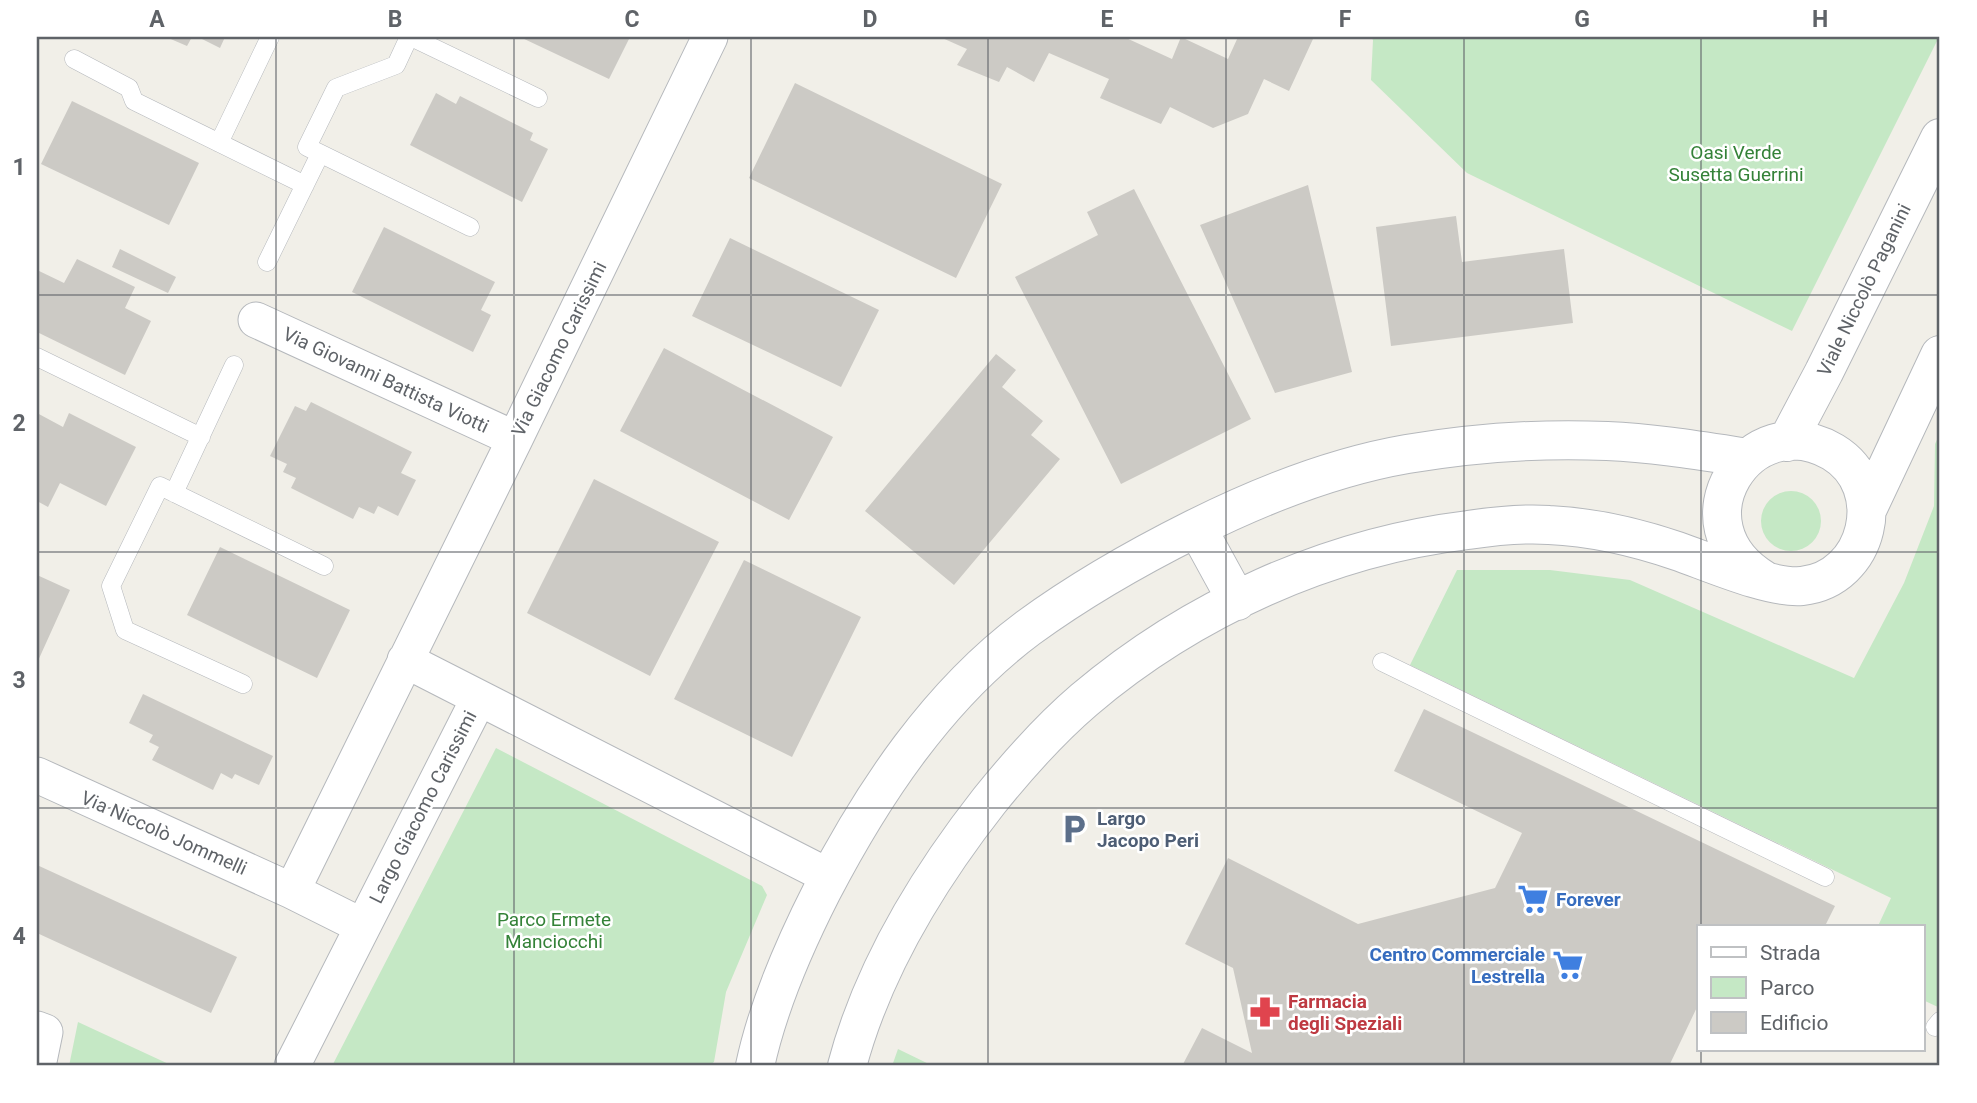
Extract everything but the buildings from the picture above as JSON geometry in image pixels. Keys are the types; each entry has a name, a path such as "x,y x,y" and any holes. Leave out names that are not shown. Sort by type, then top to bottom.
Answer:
{"street":[{"name":"Via Giacomo Carissimi","path":"405,660 710,37"},
{"name":"Viale Niccolò Paganini","path":"1787,442 1940,138"},
{"name":"Via Giovanni Battista Viotti","path":"256,320 515,439"},
{"path":"1867,510 1940,355"},
{"path":"755,1066 783,976 804,926 846,847 885,783 943,709 991,659 1026,629 1087,587 1144,554 1272,493 1324,474 1405,455 1471,445 1545,440 1601,440 1748,458"},
{"path":"848,1066 870,999 911,915 957,844 1009,777 1053,729 1102,685 1168,638 1237,601 1345,556 1394,542 1445,532 1527,524 1564,526 1629,536 1764,580 1782,585 1801,586 1819,582 1850,562 1866,528 1867,510 1860,481 1842,458 1816,444 1787,442 1767,447 1748,458 1728,483 1721,515 1724,531 1734,554 1750,572 1764,580"},
{"path":"1196,528 1237,601"},
{"path":"292,891 405,660"},
{"name":"Largo Giacomo Carissimi","path":"292,891 362,926 479,698 405,660"},
{"path":"479,698 830,877"},
{"name":"Via Niccolò Jommelli","path":"37,775 292,891"},
{"path":"292,1066 362,926"},
{"path":"37,1029 45,1032 38,1066"}],"lane":[{"path":"219,143 270,37"},
{"path":"470,227 307,147 336,88 396,65 410,37 538,98"},
{"path":"74,60 129,88 134,101 305,185"},
{"path":"267,262 320,154"},
{"path":"37,358 201,437"},
{"path":"174,493 234,365"},
{"path":"243,684 125,630 111,586 160,486 324,566"},
{"path":"1382,662 1825,877"}],"green space":[{"name":"Oasi Verde Susetta Guerrini","path":"1371,37 1939,37 1792,331 1467,173 1371,80"},
{"path":"1940,433 1940,1008 1924,1000 1924,925 1878,925 1891,898 1410,665 1457,570 1550,570 1630,580 1854,678 1904,583 1934,506 1935,444"},
{"path":"1785,491 1797,491 1813,499 1819,509 1819,533 1813,543 1797,551 1785,551 1769,543 1761,527 1761,515 1769,499"},
{"name":"Parco Ermete Manciocchi","path":"496,748 762,886 767,895 726,992 714,1062 708,1066 332,1066"},
{"path":"78,1022 173,1066 69,1066"},
{"path":"898,1049 933,1066 892,1066"}],"place":[{"name":"Largo Jacopo Peri","path":"1074,829"},
{"name":"Forever","path":"1533,899"},
{"name":"Centro Commerciale Lestrella","path":"1568,965"},
{"name":"Farmacia degli Speziali","path":"1265,1012"}]}
